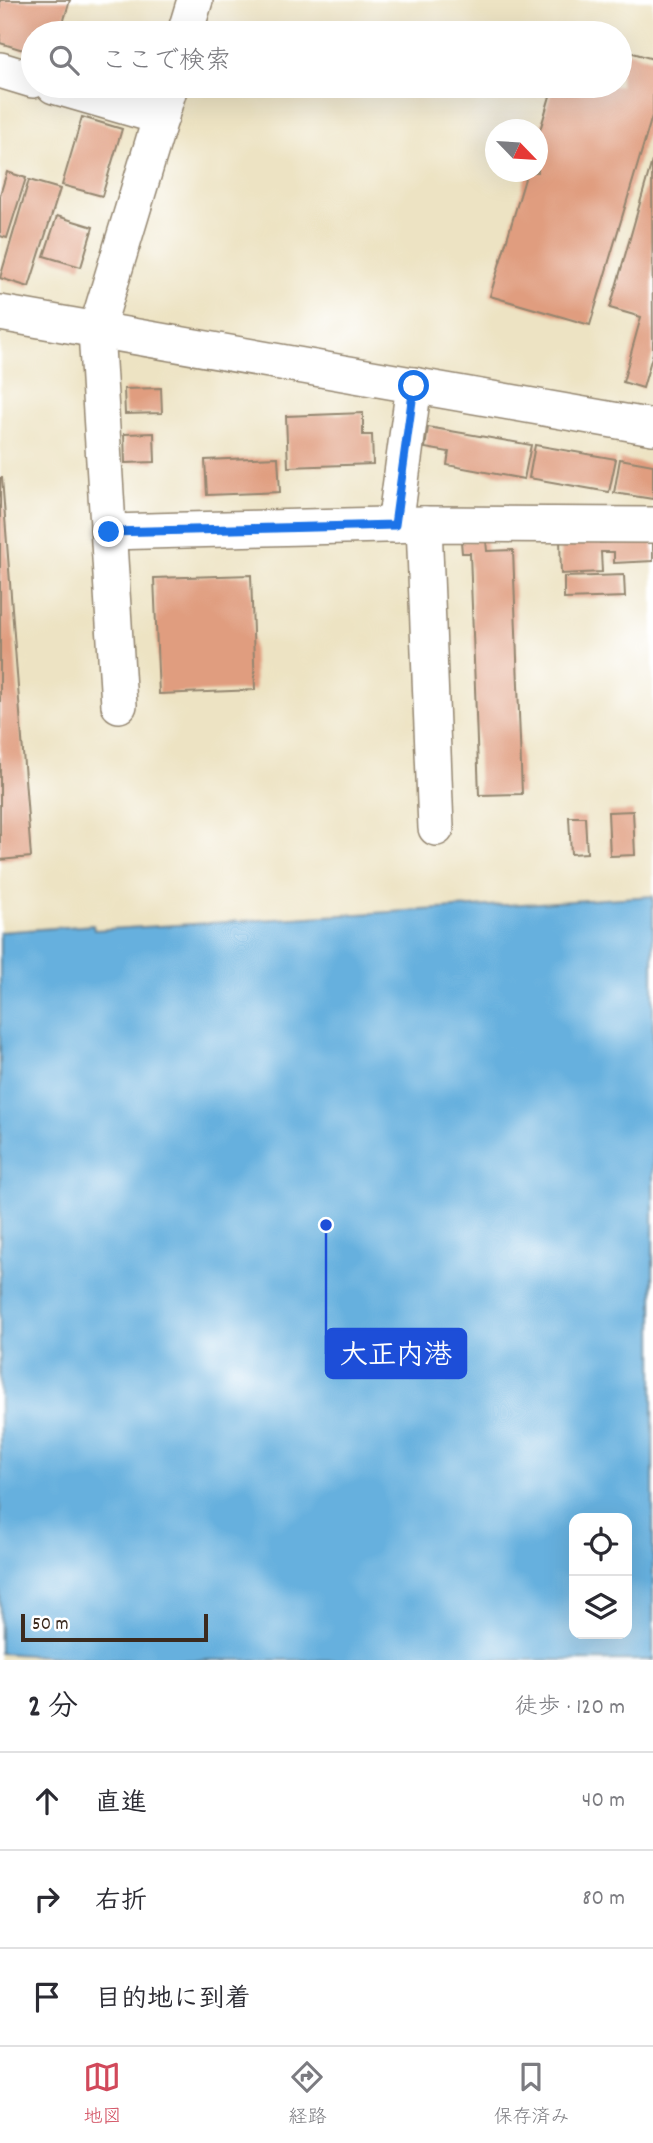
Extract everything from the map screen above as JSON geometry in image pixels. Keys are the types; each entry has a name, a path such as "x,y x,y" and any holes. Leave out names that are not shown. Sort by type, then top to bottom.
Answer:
{"street":[{"path":"189,21 195,0"},
{"path":"0,70 21,76"},
{"path":"119,705 96,331 165,102 137,98"},
{"path":"0,313 653,427"},
{"path":"414,386 410,524 436,828"},
{"path":"109,532 410,524 653,525"}],"water":[{"path":"653,896 653,1660 102,1660 0,1653 0,932 93,925 94,930"}],"building":[{"path":"0,0 70,0 64,21 21,21 21,49 0,43"},
{"path":"632,53 653,59 653,113 590,325 490,296 524,182 548,182 548,119 543,119 549,98 632,98"},
{"path":"82,117 122,129 102,196 62,185"},
{"path":"652,161 653,353 643,388 623,382 641,317 610,308"},
{"path":"7,172 26,178 7,238 0,236 0,195"},
{"path":"29,180 60,189 29,287 0,278"},
{"path":"57,216 93,227 81,267 44,256"},
{"path":"161,388 162,413 125,414 124,389"},
{"path":"363,413 363,435 372,435 373,464 288,467 286,416"},
{"path":"428,427 531,445 524,479 447,465 449,452 425,448"},
{"path":"154,433 155,462 125,463 124,434"},
{"path":"535,445 616,459 609,492 529,478"},
{"path":"278,457 280,492 207,495 205,460"},
{"path":"620,459 653,465 653,499 614,493"},
{"path":"0,478 31,857 0,860"},
{"path":"653,535 653,561 614,563 614,552 601,552 602,572 561,574 560,538 600,537 600,543 613,542 613,537"},
{"path":"486,540 487,551 513,550 522,794 479,795 470,553 462,553 461,541"},
{"path":"251,575 255,690 159,694 154,578"},
{"path":"624,575 625,597 564,599 564,577"},
{"path":"633,811 635,855 610,856 608,812"},
{"path":"569,817 585,817 587,853 571,854"}],"place":[{"name":"大正内港","path":"326,1225"}],"route":[{"path":"109,532 395,525 414,386"}]}
